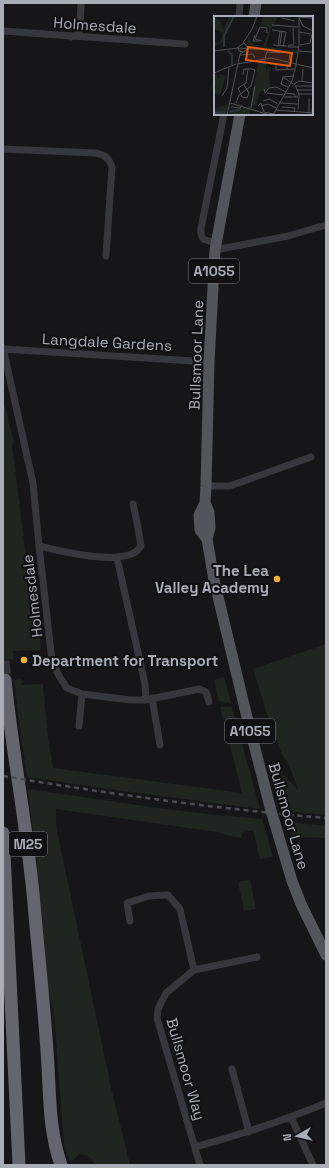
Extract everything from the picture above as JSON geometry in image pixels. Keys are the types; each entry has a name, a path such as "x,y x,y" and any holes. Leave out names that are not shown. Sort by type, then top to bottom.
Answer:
{"highway":[{"name":"M25","path":"5,680 33,890 53,1134 56,1151 61,1165"},
{"name":"M25","path":"3,833 19,1165"}],"main road":[{"path":"254,16 256,3"},
{"name":"Bullsmoor Lane","path":"240,115 216,246 209,362 206,486 204,503 209,512 210,522 207,539 225,629 270,807 294,887 311,927 326,955"}],"street":[{"path":"71,37 77,35 80,31 81,3"},
{"path":"239,16 240,3"},
{"name":"Holmesdale","path":"3,32 185,44"},
{"path":"224,115 201,228 201,235 203,238 216,246 288,236 326,225"},
{"path":"3,149 96,153 104,155 109,160 112,167 106,256"},
{"name":"Holmesdale","path":"3,349 33,482 52,661 59,676 67,688 82,694 130,700 149,699 199,688 206,692 209,702"},
{"name":"Langdale Gardens","path":"3,349 209,362"},
{"path":"206,486 230,486 311,457"},
{"path":"39,546 74,555 117,558 135,553 141,546 133,504"},
{"path":"117,558 160,745"},
{"path":"79,726 82,694"},
{"path":"130,921 127,903 149,896 168,895 180,909 194,970"},
{"name":"Bullsmoor Way","path":"200,1165 157,1018 158,1009 166,993 194,970 257,957"},
{"path":"232,1068 249,1132"},
{"path":"194,1147 249,1132 326,1103"},
{"path":"291,1117 313,1165"}],"shaded area":[{"path":"3,402 14,442 12,445 30,588 36,587 41,650 13,651 14,659 3,660"},
{"path":"326,644 326,815 286,811 281,772 299,791 288,763 282,754 266,711 253,669"},
{"path":"224,677 231,703 219,701 214,680"},
{"path":"21,679 22,685 43,684 48,738 53,768 242,793 220,707 232,707 260,809 27,777 14,680"},
{"path":"28,789 158,808 262,819 273,857 260,859 253,830 241,833 242,838 225,835 223,833 56,809 56,826 112,1092 130,1165 95,1165 93,1160 89,1157 80,1154 70,1163 64,1144 54,1014 48,991 39,880"},
{"path":"288,822 326,826 326,838 293,837"},
{"path":"250,880 256,909 244,911 238,882"}],"tunnel":[{"path":"3,661 5,680"}],"railway":[{"path":"3,776 164,800 326,818"}],"place":[{"name":"The Lea Valley Academy","path":"277,579"},
{"name":"Department for Transport","path":"24,660"}]}
